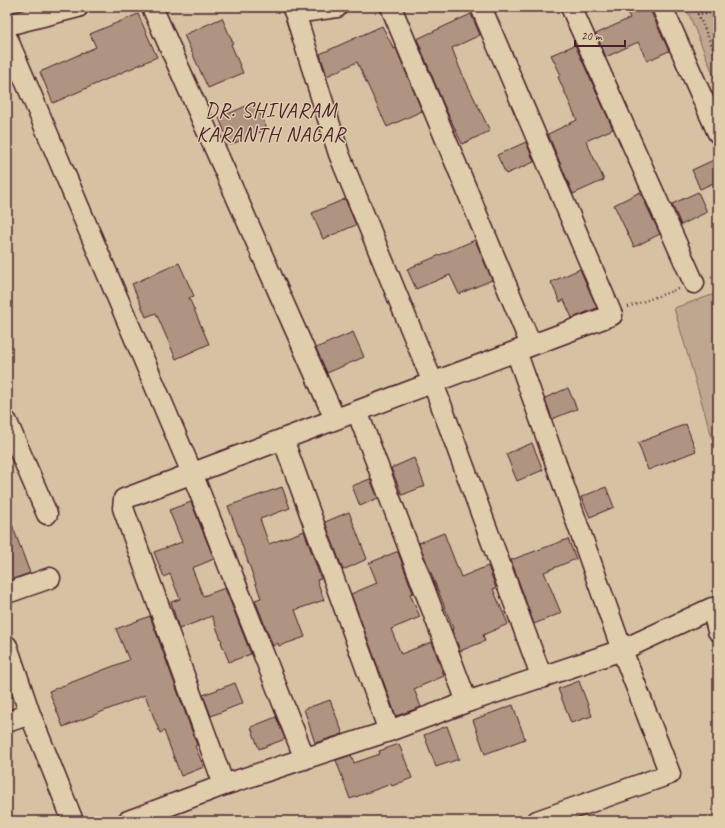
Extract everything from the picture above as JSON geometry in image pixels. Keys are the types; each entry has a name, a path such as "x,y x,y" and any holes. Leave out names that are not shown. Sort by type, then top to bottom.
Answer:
{"street":[{"path":"7,25 78,7"},
{"path":"152,7 336,419"},
{"path":"337,7 293,10 339,154 433,382 542,678"},
{"path":"390,7 523,348 622,650 670,774 537,821"},
{"path":"224,785 123,508 124,499 612,314 481,7"},
{"path":"571,7 694,283"},
{"path":"662,7 718,133"},
{"path":"7,38 192,473 305,759"},
{"path":"357,411 467,702"},
{"path":"7,422 47,514"},
{"path":"283,439 389,731"},
{"path":"7,593 50,578"},
{"path":"128,821 224,785 389,731 467,702 622,650 715,606 718,631"},
{"path":"7,646 30,714 73,821"},
{"path":"7,722 30,714"}],"path":[{"path":"718,12 698,14 718,60"},
{"path":"612,314 718,275"}],"shaded area":[{"path":"686,7 718,7 718,86"},
{"path":"718,293 718,458 674,308"}],"building":[{"path":"625,7 651,7 651,12 669,51 647,61 638,42 606,57 596,34 630,18"},
{"path":"138,14 157,57 53,103 40,72 96,47 90,34"},
{"path":"471,14 480,35 452,48 460,69 490,131 462,144 443,103 417,39"},
{"path":"222,18 233,43 231,44 243,73 208,88 184,35"},
{"path":"382,26 394,49 396,48 422,111 387,127 357,62 327,76 320,54"},
{"path":"575,45 613,129 586,141 604,180 573,194 548,134 577,120 558,77 561,75 551,55"},
{"path":"255,102 267,129 230,145 219,118"},
{"path":"526,142 534,162 506,174 497,155"},
{"path":"718,158 718,181 700,189 692,170"},
{"path":"640,192 660,234 634,247 614,205"},
{"path":"698,192 707,212 681,225 672,204"},
{"path":"345,199 356,225 323,239 312,213"},
{"path":"475,240 492,280 459,294 450,275 416,289 407,269"},
{"path":"179,263 194,296 189,298 209,344 176,359 156,313 146,317 132,284"},
{"path":"580,269 597,308 572,318 564,300 560,302 551,282"},
{"path":"353,332 364,357 327,373 316,348"},
{"path":"568,388 577,409 552,419 545,398"},
{"path":"686,424 696,451 648,470 638,443"},
{"path":"532,443 543,470 517,481 506,454"},
{"path":"414,458 425,486 402,495 391,468"},
{"path":"370,479 378,498 360,506 352,486"},
{"path":"282,487 290,508 260,519 269,544 304,531 321,579 317,580 324,600 295,610 305,637 279,646 278,643 273,646 255,600 261,598 228,506"},
{"path":"606,487 614,507 590,517 581,497"},
{"path":"191,502 214,559 192,568 203,596 225,588 251,654 229,662 212,616 179,629 171,602 180,599 170,574 164,577 154,552 182,542 169,510"},
{"path":"349,512 367,559 343,570 325,522"},
{"path":"7,514 30,573 7,581"},
{"path":"444,533 461,577 488,566 496,588 493,589 508,624 483,635 485,641 460,651 452,629 453,628 419,543"},
{"path":"568,539 576,559 544,572 561,613 534,624 511,560"},
{"path":"398,552 413,593 410,594 420,617 391,629 401,654 432,642 444,676 414,689 421,707 396,716 351,594 377,583 369,563"},
{"path":"150,616 197,745 195,746 204,767 181,776 164,731 160,733 145,695 63,727 49,691 129,660 116,629"},
{"path":"579,681 592,716 571,723 558,689"},
{"path":"235,683 243,703 211,716 203,695"},
{"path":"330,700 343,734 315,743 304,709"},
{"path":"513,705 525,739 485,754 473,720"},
{"path":"276,717 285,739 259,749 251,727"},
{"path":"447,726 459,759 436,767 424,735"},
{"path":"399,744 412,778 350,799 336,760 351,755 354,763 380,754 379,751"}],"district":[{"name":"DR. SHIVARAM KARANTH NAGAR","path":"271,122"}]}
